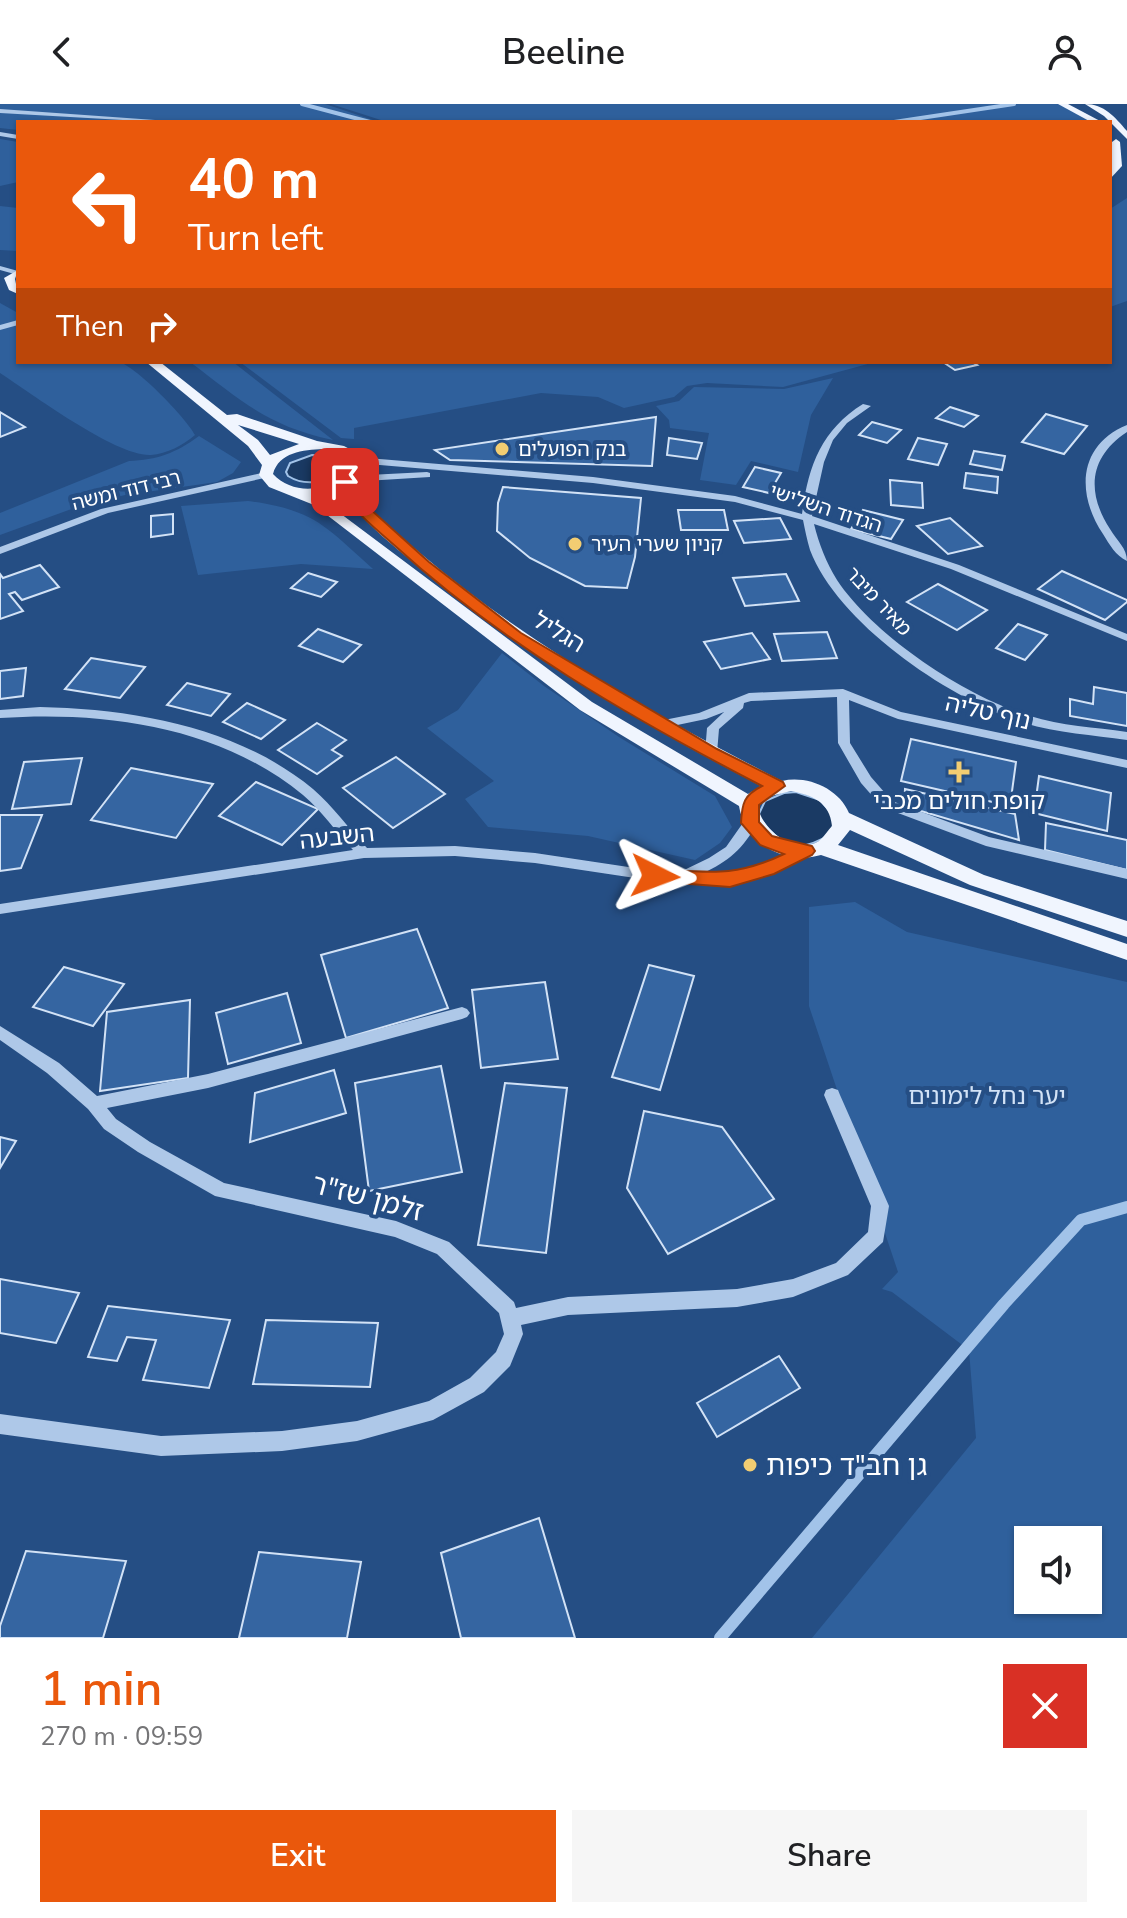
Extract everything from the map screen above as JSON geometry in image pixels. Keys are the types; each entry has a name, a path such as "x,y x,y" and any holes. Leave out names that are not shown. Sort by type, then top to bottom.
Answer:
{"main road":[{"path":"1062,104 1094,120"},
{"path":"1089,104 1107,114 1125,132"},
{"path":"1112,158 1117,143"},
{"path":"16,274 9,278 16,290"},
{"path":"155,364 253,443 267,469 293,449 323,445"},
{"path":"213,409 257,428 347,451 356,460 358,466 347,481 322,490 291,491"},
{"name":"הגליל","path":"267,469 270,482 319,502 586,706 750,814"},
{"name":"הגליל","path":"347,481 353,501 516,636 711,753 777,786"},
{"path":"814,849 838,835 842,818 838,808 819,792 791,785 777,786 756,796 750,814 766,841 792,850 814,849 1127,952"},
{"path":"842,818 977,880 1127,929"}],"street":[{"path":"0,111 127,120"},
{"name":"מאיר מיבר","path":"866,406 847,417 828,437 816,465 807,518 814,547 824,567 851,602 888,641 925,669 972,696 1022,718 1127,736"},
{"path":"1127,428 1105,443 1089,471 1094,504 1104,528 1127,558"},
{"name":"הגדוד השלישי","path":"356,460 663,488 735,499 807,518 976,575 1127,638"},
{"name":"רבי דוד ומשה","path":"0,551 105,511 267,469"},
{"name":"הגדוד השלישי","path":"347,481 500,472"},
{"path":"843,693 844,743 866,780 887,804 986,841 1127,874"},
{"name":"נוף טליה","path":"663,724 702,716 749,697 843,693 898,715 1127,764"},
{"path":"711,753 713,728 749,697"},
{"path":"0,714 79,711 127,717 216,741 303,789 364,853"},
{"path":"680,877 721,858 742,842 750,814"},
{"name":"השבעה","path":"0,909 364,853 469,852 730,880 768,869 814,849"},
{"path":"94,1104 208,1081 462,1013"},
{"name":"זלמן שז\"ר","path":"0,1032 53,1068 94,1104 110,1124 221,1190 396,1229 443,1248 494,1293 507,1308 510,1318"},
{"path":"0,1424 161,1446 282,1441 357,1431 433,1410 477,1385 503,1359 514,1334 510,1318 568,1306 737,1298 793,1288 842,1269 877,1236 880,1206 832,1095"}],"green space":[{"path":"0,104 325,104 373,120 16,120 16,130 0,128"},
{"path":"331,104 1060,104 1091,120 381,120"},
{"path":"0,139 16,142 16,182 0,186"},
{"path":"1127,198 1127,301 1112,306 1112,208"},
{"path":"0,206 16,208 16,251 0,250"},
{"path":"0,303 16,312 16,364 123,364 161,394 195,435 163,453 136,453 75,423 0,373"},
{"path":"193,364 236,364 333,440 290,427 241,400"},
{"path":"243,364 868,364 783,387 707,383 687,386 674,397 624,408 598,397 541,393 354,428 354,439 341,438"},
{"path":"833,378 811,415 798,472 751,461 736,485 700,480 709,433 670,428 669,420 656,406 679,401 694,387 784,389"},
{"path":"199,436 241,462 233,473 217,482 125,495 77,507 0,535 0,513 129,461 166,454"},
{"path":"248,501 289,509 318,522 373,569 301,564 198,575 181,506"},
{"path":"502,653 619,737 715,796 732,827 720,843 695,860 588,836 488,827 465,799 494,781 427,728 458,710"},
{"name":"יער נחל לימונים","path":"855,902 907,932 1127,982 1127,1638 812,1638 976,1438 969,1350 892,1292 882,1289 898,1272 809,1006 809,907"}],"shaded area":[{"path":"312,455 329,456 340,462 340,471 328,479 314,482 288,476 286,472 290,463"},
{"path":"796,792 820,800 834,816 832,833 799,846 782,841 766,827 758,816 765,801"}],"building":[{"path":"946,364 977,365 955,370"},
{"path":"950,407 978,416 964,427 936,418"},
{"path":"0,412 25,427 0,437"},
{"path":"1046,414 1087,426 1064,454 1022,442"},
{"path":"656,417 652,466 450,460 435,450"},
{"path":"872,422 901,430 887,443 859,435"},
{"path":"669,438 702,443 697,459 667,455"},
{"path":"918,438 947,444 938,465 908,459"},
{"path":"974,451 1005,456 1002,470 970,464"},
{"path":"755,467 781,473 769,493 743,487"},
{"path":"966,473 998,477 997,493 964,488"},
{"path":"890,480 922,483 923,508 891,505"},
{"name":"קניון שערי העיר","path":"503,487 641,498 635,557 627,588 585,586 530,558 497,531 498,503"},
{"path":"678,510 724,510 728,530 681,530"},
{"path":"863,510 903,520 891,539 851,529"},
{"path":"173,514 173,534 151,537 151,516"},
{"path":"780,518 791,539 744,543 734,521"},
{"path":"950,518 982,546 948,554 917,526"},
{"path":"40,565 59,587 22,600 15,592 9,594 23,611 0,619 0,574 3,578"},
{"path":"1062,571 1127,602 1105,620 1038,589"},
{"path":"308,573 337,582 321,597 291,588"},
{"path":"786,574 799,601 745,606 733,578"},
{"path":"938,584 987,610 957,630 907,602"},
{"path":"1018,624 1047,635 1025,660 996,648"},
{"path":"318,629 361,645 343,662 299,646"},
{"path":"827,632 837,658 782,661 774,634"},
{"path":"752,633 770,659 721,669 704,642"},
{"path":"91,658 145,667 120,698 65,689"},
{"path":"26,668 23,696 0,699 0,671"},
{"path":"187,683 230,694 211,716 167,705"},
{"path":"1094,687 1127,693 1127,726 1070,716 1070,699 1093,704"},
{"path":"247,703 285,720 261,739 223,722"},
{"path":"317,723 346,740 332,750 342,756 317,774 278,750"},
{"name":"קופת חולים מכבי","path":"911,739 1016,762 1010,806 901,781"},
{"path":"396,757 445,794 393,828 343,788"},
{"path":"82,758 71,804 12,809 24,762"},
{"path":"131,768 213,784 176,838 91,820"},
{"path":"1039,776 1111,793 1107,831 1034,813"},
{"path":"256,782 318,809 282,845 219,816"},
{"path":"905,789 1015,814 1019,840 904,806"},
{"path":"0,815 42,815 21,868 0,871"},
{"path":"1046,823 1127,840 1127,870 1045,850"},
{"path":"417,929 448,1008 346,1038 321,955"},
{"path":"649,965 694,976 660,1090 612,1077"},
{"path":"64,967 124,984 93,1026 33,1007"},
{"path":"545,982 558,1059 481,1068 472,990"},
{"path":"287,993 301,1043 228,1064 216,1013"},
{"path":"190,1000 188,1078 100,1091 107,1012"},
{"path":"441,1066 462,1172 369,1191 355,1083"},
{"path":"334,1070 346,1113 250,1142 255,1093"},
{"path":"505,1083 567,1088 546,1253 478,1245"},
{"path":"644,1111 722,1127 774,1199 668,1254 627,1188"},
{"path":"0,1137 16,1141 0,1168"},
{"path":"0,1279 79,1293 56,1343 0,1333"},
{"path":"108,1306 230,1320 209,1388 143,1380 156,1340 127,1337 117,1361 88,1357"},
{"path":"266,1320 378,1323 370,1387 253,1384"},
{"path":"779,1356 800,1388 717,1437 697,1403"},
{"path":"539,1518 575,1638 461,1638 441,1553"},
{"path":"26,1551 126,1561 103,1638 0,1638 0,1626"},
{"path":"259,1552 361,1562 347,1638 239,1638"}],"waterway":[{"path":"302,104 362,120"},
{"path":"907,120 1014,104"},
{"path":"720,1638 1004,1304 1081,1220 1127,1207"}],"place":[{"name":"בנק הפועלים","path":"502,449"},
{"name":"קניון שערי העיר","path":"575,544"},
{"name":"קופת חולים מכבי","path":"959,772"},
{"name":"גן חב\"ד כיפות","path":"750,1465"}],"route":[{"path":"345,482 353,501 424,565 516,636 711,753 777,786 756,796 750,804 750,823 766,841 792,850 806,851 768,869 730,880 655,876"}]}
